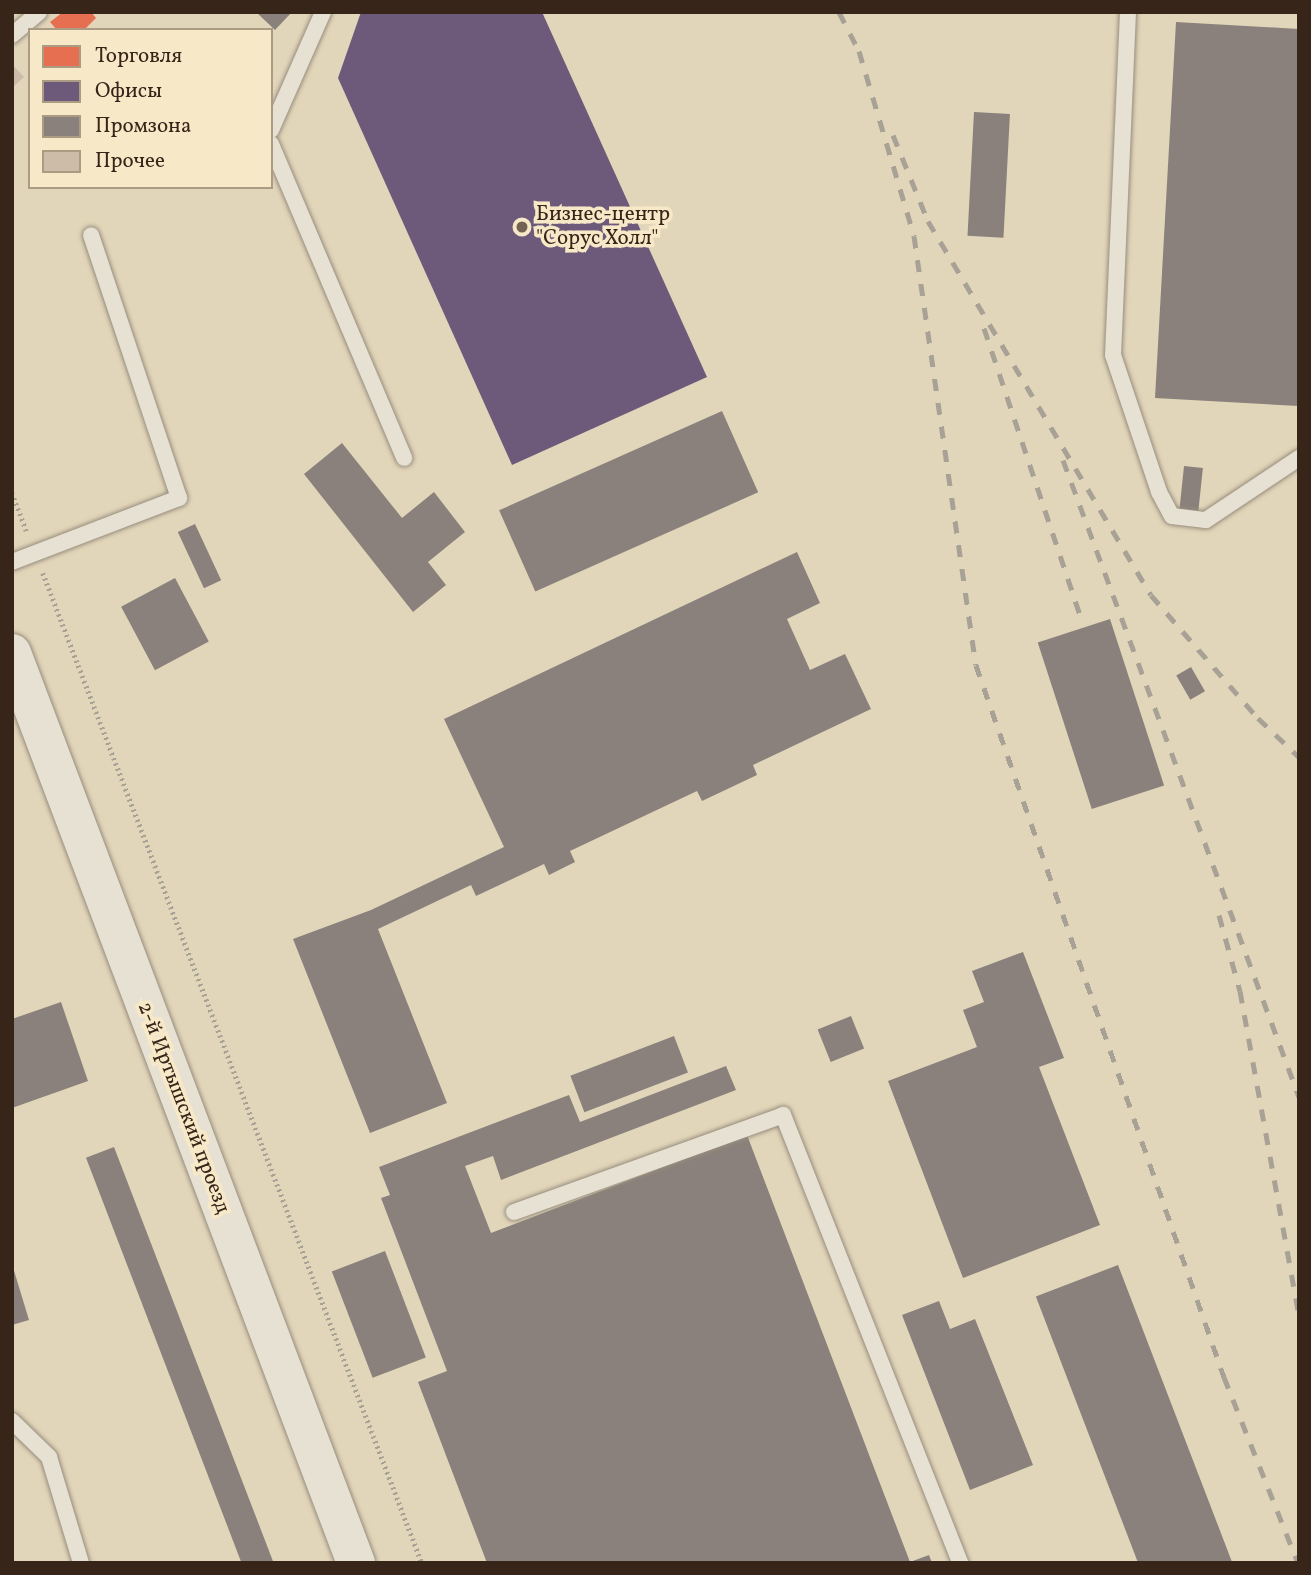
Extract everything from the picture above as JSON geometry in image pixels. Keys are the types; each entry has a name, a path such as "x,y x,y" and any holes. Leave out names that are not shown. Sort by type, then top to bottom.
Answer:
{"main road":[{"name":"2-й Иртышский проезд","path":"12,653 356,1563"}],"lane":[{"path":"12,35 39,12"},
{"path":"273,125 323,12"},
{"path":"1128,12 1113,355 1159,492 1172,516 1206,520 1299,458"},
{"path":"273,149 404,458"},
{"path":"12,562 179,498 91,235"},
{"path":"514,1212 783,1115 960,1563"},
{"path":"12,1421 49,1457 81,1563"}],"path":[{"path":"12,494 422,1563"}],"building: Торговля":[{"path":"63,12 91,12 96,18 86,28 55,28 50,22"}],"building: Офисы":[{"name":"Бизнес-центр \"Сорус Холл\"","path":"361,12 542,12 707,377 512,465 338,78"}],"building: Промзона":[{"path":"256,12 292,12 275,30"},
{"path":"1176,22 1299,29 1299,406 1155,398"},
{"path":"974,112 1010,114 1003,238 968,236"},
{"path":"722,411 758,492 535,592 499,510"},
{"path":"342,443 402,518 434,492 465,532 428,562 446,585 413,612 304,474"},
{"path":"1184,466 1203,468 1198,511 1180,509"},
{"path":"195,524 221,580 204,588 178,532"},
{"path":"797,552 820,603 787,619 810,670 845,654 871,709 753,765 757,775 702,801 697,791 570,851 575,862 549,875 544,864 476,896 471,885 378,929 447,1103 370,1133 293,939 371,910 504,847 444,719"},
{"path":"175,578 209,642 155,670 121,607"},
{"path":"1110,619 1164,785 1092,809 1038,642"},
{"path":"1191,667 1205,691 1190,700 1176,676"},
{"path":"1023,952 1064,1058 1039,1067 1100,1225 963,1278 888,1081 977,1047 963,1010 984,1002 972,971"},
{"path":"61,1002 88,1081 12,1108 12,1019"},
{"path":"851,1016 864,1048 831,1062 818,1029"},
{"path":"674,1036 688,1072 584,1112 570,1076"},
{"path":"726,1066 736,1090 501,1180 493,1156 465,1166 491,1233 747,1135 910,1562 929,1555 932,1563 487,1563 418,1382 447,1371 381,1198 390,1195 379,1167 569,1095 580,1122"},
{"path":"114,1147 273,1562 242,1563 86,1158"},
{"path":"385,1251 426,1357 373,1378 332,1271"},
{"path":"12,1264 29,1320 12,1325"},
{"path":"1118,1265 1232,1563 1138,1563 1036,1297"},
{"path":"939,1301 950,1329 975,1319 1033,1465 970,1490 902,1315"}],"building: Прочее":[{"path":"12,64 24,77 12,88"}],"railway":[{"path":"839,12 859,51 914,236 976,665 1224,1377 1298,1563"},
{"path":"893,135 928,221 1151,595 1258,718 1299,757"},
{"path":"984,328 1080,615"},
{"path":"1063,460 1299,1097"},
{"path":"1219,915 1240,991 1299,1316"}],"place":[{"name":"Бизнес-центр \"Сорус Холл\"","path":"522,227"}]}
